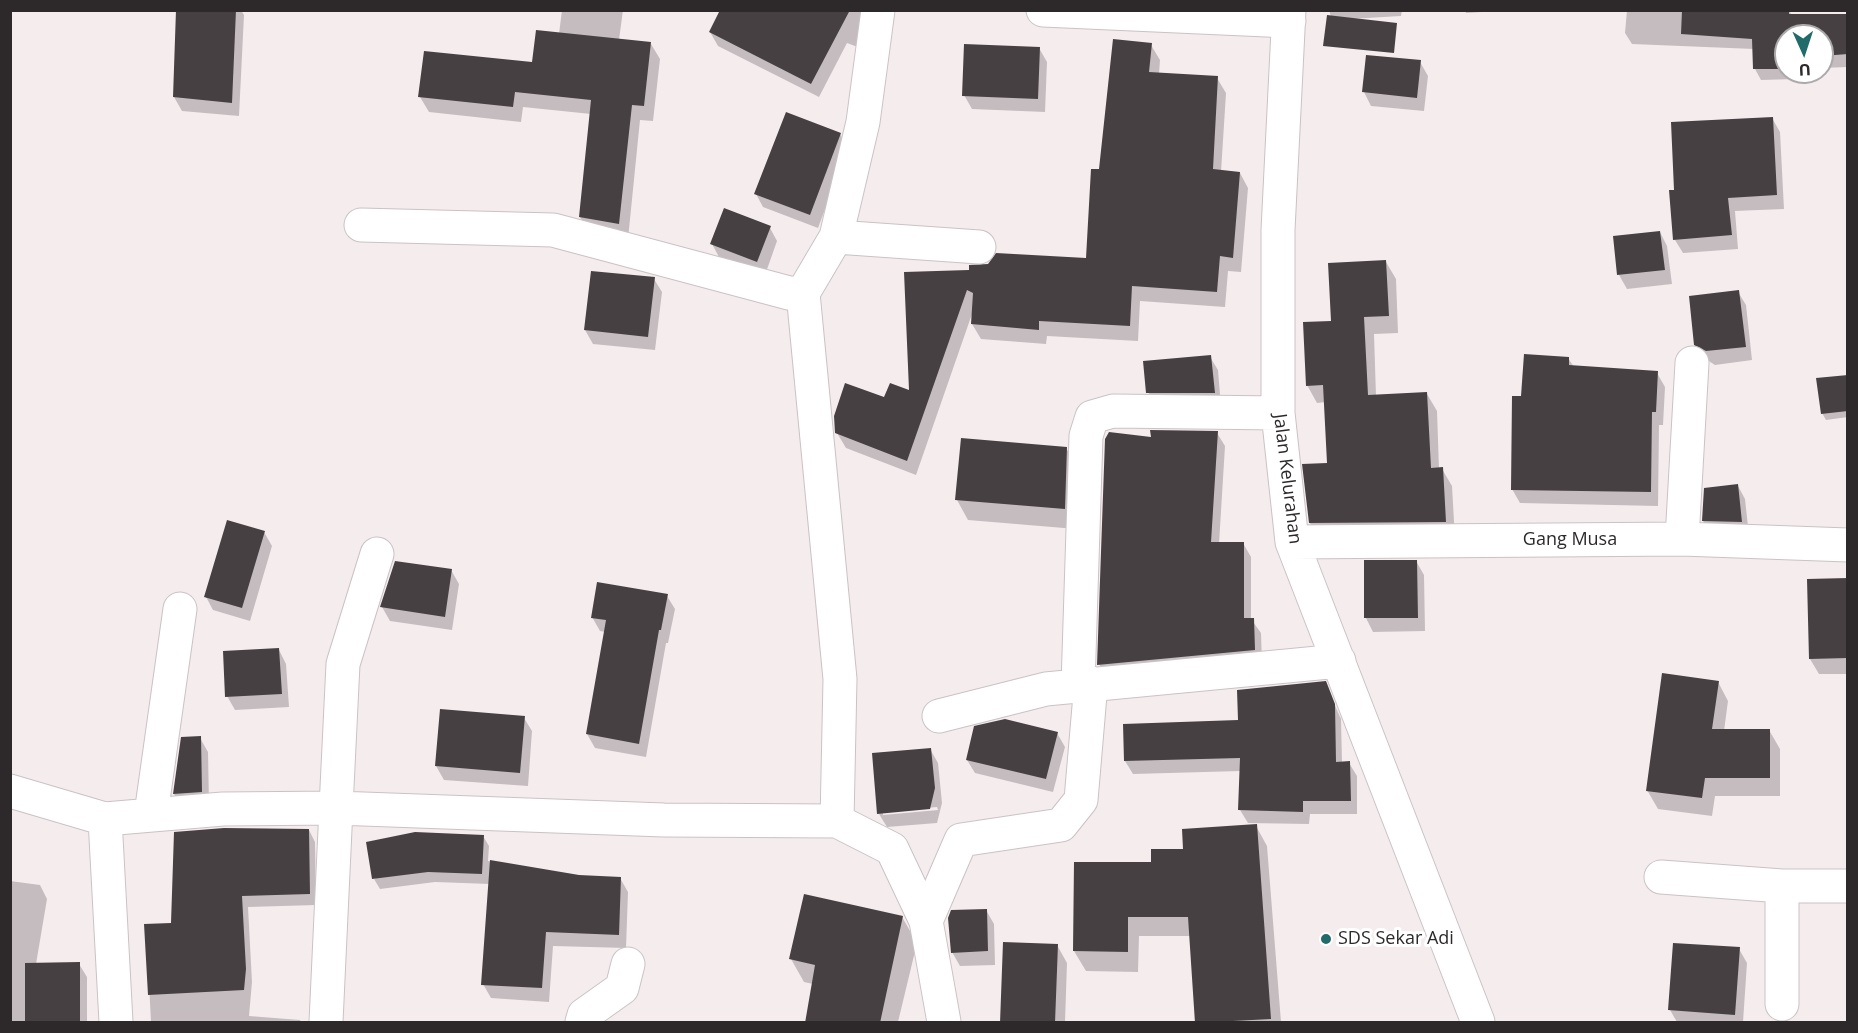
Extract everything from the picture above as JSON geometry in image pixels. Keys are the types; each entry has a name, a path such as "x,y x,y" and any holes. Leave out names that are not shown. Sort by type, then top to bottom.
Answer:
{"street":[{"path":"837,821 840,679 803,293 836,237 863,122 878,10"},
{"path":"1043,10 1289,16"},
{"name":"Jalan Kelurahan","path":"1289,16 1278,230 1278,412 1292,542 1478,1023"},
{"path":"360,225 553,230 789,293 803,293"},
{"path":"836,237 979,247"},
{"path":"1682,539 1692,363"},
{"path":"926,921 961,840 1061,825 1081,800 1085,684 1086,436 1092,417 1113,411 1278,412"},
{"name":"Gang Musa","path":"1292,542 1682,539 1848,545"},
{"path":"326,1023 343,664 377,554"},
{"path":"151,814 180,609"},
{"path":"939,716 1046,689 1339,661"},
{"path":"10,791 105,819 222,809 336,808 664,820 837,821 892,849 926,921 944,1023"},
{"path":"105,819 116,1023"},
{"path":"1661,877 1782,886 1848,886"},
{"path":"1782,886 1782,1004"},
{"path":"582,1023 584,1015 622,988 628,964"}],"building":[{"path":"176,10 236,10 232,103 173,97"},
{"path":"720,10 850,10 811,84 709,32"},
{"path":"1682,10 1789,10 1789,14 1848,14 1848,54 1834,55 1834,24 1774,24 1774,69 1753,69 1752,39 1681,34"},
{"path":"1327,15 1397,23 1394,53 1323,46"},
{"path":"536,30 651,42 644,106 632,105 619,224 579,217 591,100 515,92 513,107 418,97 424,51 532,62"},
{"path":"1113,39 1152,43 1149,72 1218,76 1213,169 1240,172 1233,258 1220,256 1217,292 1132,286 1130,326 1039,321 1039,330 971,324 973,293 967,290 907,461 835,433 834,416 845,383 884,397 890,383 909,390 904,272 969,270 969,265 988,264 996,253 1086,258 1091,169 1099,169"},
{"path":"964,44 1040,47 1038,99 962,96"},
{"path":"1366,55 1421,60 1417,98 1362,92"},
{"path":"786,112 841,133 810,215 754,194"},
{"path":"1773,117 1777,195 1728,198 1732,235 1673,240 1669,190 1674,190 1671,122"},
{"path":"724,208 771,226 757,262 710,244"},
{"path":"1660,231 1665,270 1617,275 1613,236"},
{"path":"1386,260 1389,316 1364,317 1368,395 1427,392 1431,468 1443,467 1446,522 1309,523 1302,464 1327,463 1323,385 1306,386 1303,322 1331,321 1328,263"},
{"path":"591,271 655,277 648,337 584,330"},
{"path":"1739,290 1746,347 1706,351 1694,345 1689,296"},
{"path":"1524,354 1569,357 1569,365 1658,371 1656,412 1652,412 1651,492 1511,490 1512,396 1521,396"},
{"path":"1211,355 1215,393 1146,393 1143,361"},
{"path":"1848,375 1848,411 1821,414 1816,378"},
{"path":"1150,430 1218,431 1211,542 1244,542 1244,618 1254,618 1255,650 1097,665 1105,439 1109,432 1151,437"},
{"path":"961,438 1067,447 1065,509 955,500"},
{"path":"1738,484 1742,522 1702,521 1704,488"},
{"path":"227,520 265,531 242,608 204,597"},
{"path":"1364,560 1417,560 1418,618 1364,618"},
{"path":"395,561 452,569 445,617 380,607"},
{"path":"1848,578 1848,658 1809,659 1807,579"},
{"path":"597,582 668,594 661,630 659,630 639,744 586,734 606,620 591,618"},
{"path":"279,648 282,694 225,697 223,651"},
{"path":"1662,673 1719,681 1712,729 1770,729 1770,778 1705,778 1702,798 1646,791"},
{"path":"1326,681 1335,704 1336,762 1350,761 1351,801 1303,801 1303,812 1238,810 1240,758 1124,761 1123,724 1238,720 1237,690"},
{"path":"440,709 525,716 520,773 435,766"},
{"path":"1005,719 1058,732 1046,779 966,760 974,726"},
{"path":"201,736 202,792 173,794 181,737"},
{"path":"931,748 935,788 930,809 877,814 872,753"},
{"path":"1257,824 1271,1019 1195,1023 1188,917 1128,917 1128,952 1073,951 1074,862 1151,862 1151,849 1183,849 1182,829"},
{"path":"224,828 309,829 310,894 242,896 246,969 244,990 148,995 144,924 171,923 174,832"},
{"path":"415,832 484,835 482,874 428,872 372,879 366,842"},
{"path":"490,860 579,875 621,877 619,935 546,932 542,988 481,985"},
{"path":"804,894 903,916 880,1023 805,1023 815,965 789,959"},
{"path":"987,909 988,951 951,953 948,918 951,910"},
{"path":"1003,942 1058,944 1055,1023 1000,1023"},
{"path":"1673,943 1740,947 1735,1015 1668,1010"},
{"path":"80,962 80,1023 25,1023 25,963"}],"place":[{"name":"SDS Sekar Adi","path":"1326,939"}]}
